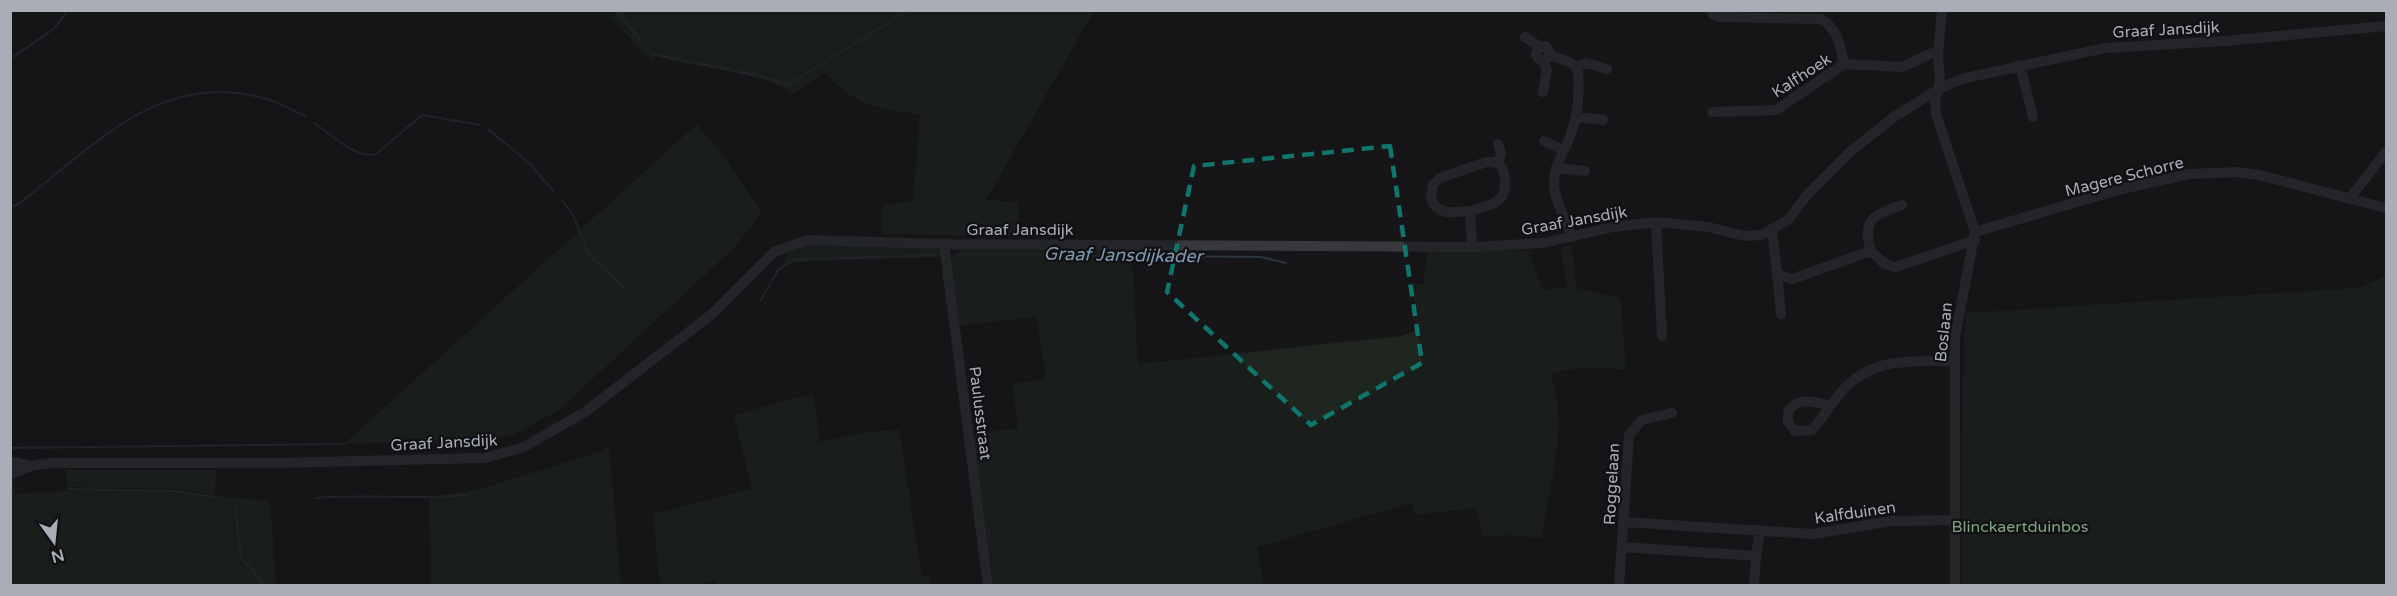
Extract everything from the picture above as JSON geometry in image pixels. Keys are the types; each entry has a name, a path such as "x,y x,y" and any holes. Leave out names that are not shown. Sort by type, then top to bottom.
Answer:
{"street":[{"path":"1712,10 1713,15 1720,17 1821,19 1832,26 1839,37 1845,64"},
{"path":"1942,10 1938,54 1941,81 1936,90 1936,114 1975,236"},
{"name":"Graaf Jansdijk","path":"10,474 31,466 66,462 273,463 484,458 504,455 547,435 585,412 712,314 774,252 807,240 944,244 1472,247 1526,245 1613,227 1656,222 1708,227 1745,236 1761,235 1772,231 1788,220 1808,195 1851,152 1894,117 1936,90 1961,79 2105,48 2225,41 2386,26"},
{"path":"1525,38 1540,47 1536,54 1576,67 1586,63 1607,69"},
{"name":"Kalfhoek","path":"1712,112 1776,110 1845,64 1902,67 1932,53 1938,54"},
{"path":"1543,92 1547,58"},
{"path":"2020,65 2033,117"},
{"path":"1571,237 1566,218 1554,193 1556,168 1576,117 1579,77 1576,67"},
{"path":"1576,117 1603,120"},
{"path":"1545,141 1563,150"},
{"path":"1498,144 1501,153 1498,164"},
{"path":"2349,198 2386,152"},
{"path":"1486,162 1498,164 1502,167 1506,178 1504,195 1486,207 1470,211 1445,213 1438,210 1431,198 1433,185 1440,178 1486,162"},
{"path":"1556,168 1586,171"},
{"name":"Magere Schorre","path":"1871,251 1885,264 1896,267 1975,236 2122,189 2188,174 2237,172 2259,175 2386,208"},
{"path":"1778,274 1792,279 1871,251 1866,231 1870,223 1879,214 1902,205"},
{"path":"1470,211 1472,247"},
{"path":"1656,222 1662,336"},
{"path":"1772,231 1781,314"},
{"name":"Boslaan","path":"1955,585 1954,361 1959,309 1975,236"},
{"name":"Paulusstraat","path":"944,244 988,585"},
{"path":"1830,406 1853,380 1872,367 1893,362 1954,361"},
{"name":"Roggelaan","path":"1619,585 1629,435 1642,420 1672,413"},
{"name":"Graaf Jansdijk","path":"10,461 31,466"},
{"name":"Kalfduinen","path":"1624,522 1814,534 1890,521 1955,520"},
{"path":"1754,585 1760,530"},
{"path":"1622,548 1756,556"}],"highlighted area":[{"path":"1390,146 1422,363 1311,425 1167,292 1194,166"}],"green space":[{"path":"623,11 1094,11 986,200 1019,202 1018,236 882,234 882,205 913,201 920,114 868,104 847,93 825,73 794,94 762,79 656,56 651,60 609,17"},
{"path":"697,124 726,159 762,212 737,245 559,410 515,434 499,438 344,444"},
{"path":"808,245 930,246 938,250 942,257 810,261 790,264 781,269 787,253"},
{"path":"1571,245 1577,288 1620,298 1626,369 1576,369 1551,375 1556,395 1558,435 1553,477 1541,538 1513,535 1483,537 1476,508 1415,515 1411,503 1257,547 1263,585 994,585 972,434 1018,428 1012,384 1046,379 1037,317 956,326 949,260 965,247 1201,251 1204,259 1132,260 1138,364 1401,336 1415,331 1416,318 1412,284 1423,284 1428,252 1532,250 1530,255 1543,290 1567,287 1561,247"},
{"name":"Blinckaertduinbos","path":"2386,276 2386,585 1962,585 1962,439 1964,336 1967,313 2359,288"},
{"path":"813,393 820,442 865,432 899,430 922,577 929,575 931,585 717,586 716,581 694,585 660,585 653,514 752,488 734,415"},
{"path":"609,445 621,585 431,585 429,497 477,490 602,451"},
{"path":"11,459 15,459 11,471"},
{"path":"67,470 216,470 215,495 173,489 67,487"},
{"path":"11,471 16,494 134,490 270,500 276,585 11,586"}],"waterway":[{"path":"10,59 55,28 68,10"},
{"path":"615,10 642,41"},
{"path":"652,54 760,76 788,85 909,10"},
{"path":"10,208 20,203 103,136 162,103 195,94 229,92 267,99 305,116"},
{"path":"314,123 352,149 368,155 376,154 422,115 480,125"},
{"path":"489,130 529,163 554,192"},
{"path":"562,200 573,215 589,255 622,286"},
{"name":"Graaf Jansdijkader","path":"958,254 1261,257 1286,263"},
{"name":"Graaf Jansdijkader","path":"761,300 778,270 793,260 935,255"},
{"path":"11,448 344,444"},
{"name":"Graaf Jansdijkader","path":"68,489 173,491 215,497"},
{"name":"Graaf Jansdijkader","path":"316,498 466,495"},
{"path":"235,506 241,558 263,586"}]}
